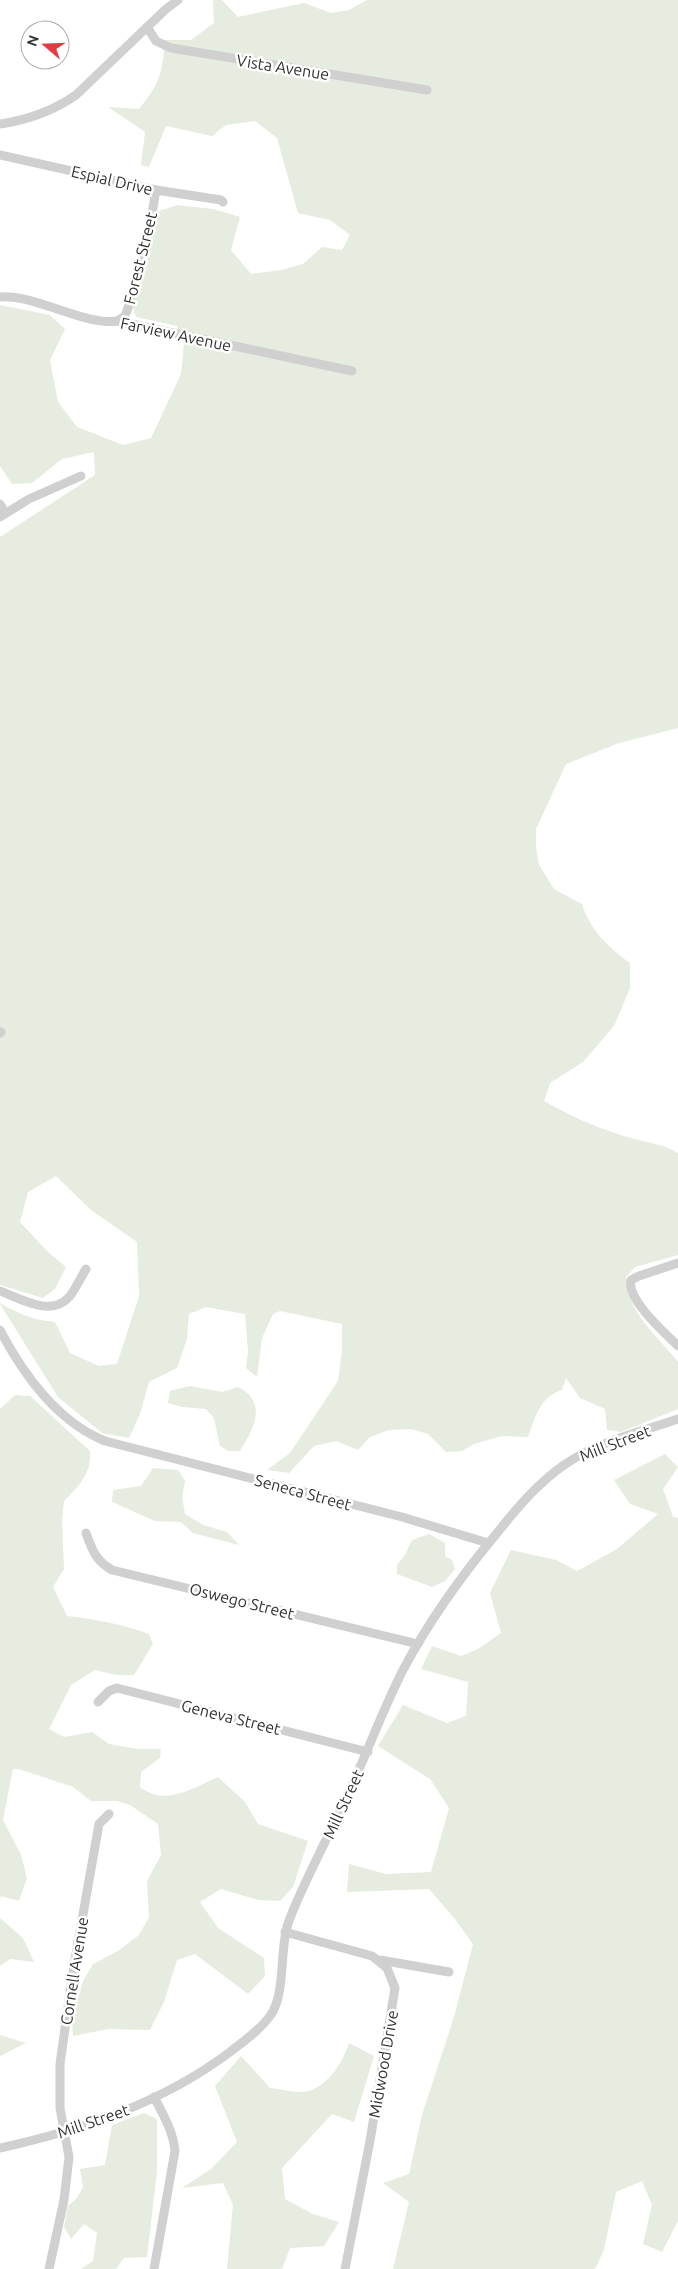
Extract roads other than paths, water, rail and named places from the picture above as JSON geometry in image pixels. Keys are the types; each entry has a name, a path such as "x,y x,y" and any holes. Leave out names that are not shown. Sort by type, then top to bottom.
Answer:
{"street":[{"path":"0,124 34,117 76,95 146,27 178,0"},
{"name":"Vista Avenue","path":"146,27 156,41 171,48 427,90"},
{"name":"Espial Drive","path":"0,155 156,190 224,202"},
{"name":"Forest Street","path":"117,321 125,316 128,308 147,239 156,190"},
{"name":"Farview Avenue","path":"0,297 22,300 92,318 117,321 352,371"},
{"path":"0,504 3,515 29,499 81,476"},
{"path":"678,1264 638,1276 631,1280 630,1285 636,1300 678,1346"},
{"path":"0,1291 39,1305 49,1307 62,1304 71,1295 86,1269"},
{"name":"Seneca Street","path":"0,1330 17,1361 68,1419 94,1436 116,1444 402,1517 488,1543"},
{"name":"Mill Street","path":"0,2148 97,2123 154,2097 220,2059 246,2040 271,2015 279,1993 281,1953 290,1917 368,1752 385,1708 418,1644 445,1601 488,1543 522,1503 566,1463 594,1448 678,1419"},
{"name":"Oswego Street","path":"86,1533 93,1552 100,1563 112,1570 418,1644"},
{"name":"Geneva Street","path":"98,1702 109,1691 117,1688 368,1752"},
{"name":"Cornell Avenue","path":"49,2269 64,2200 69,2157 59,2091 67,2019 99,1824 109,1814"},
{"path":"285,1932 338,1945 380,1960 449,1972"},
{"name":"Midwood Drive","path":"345,2269 394,2001 395,1988 392,1978 380,1960"},
{"path":"154,2097 165,2117 174,2142 175,2151 154,2269"}]}
